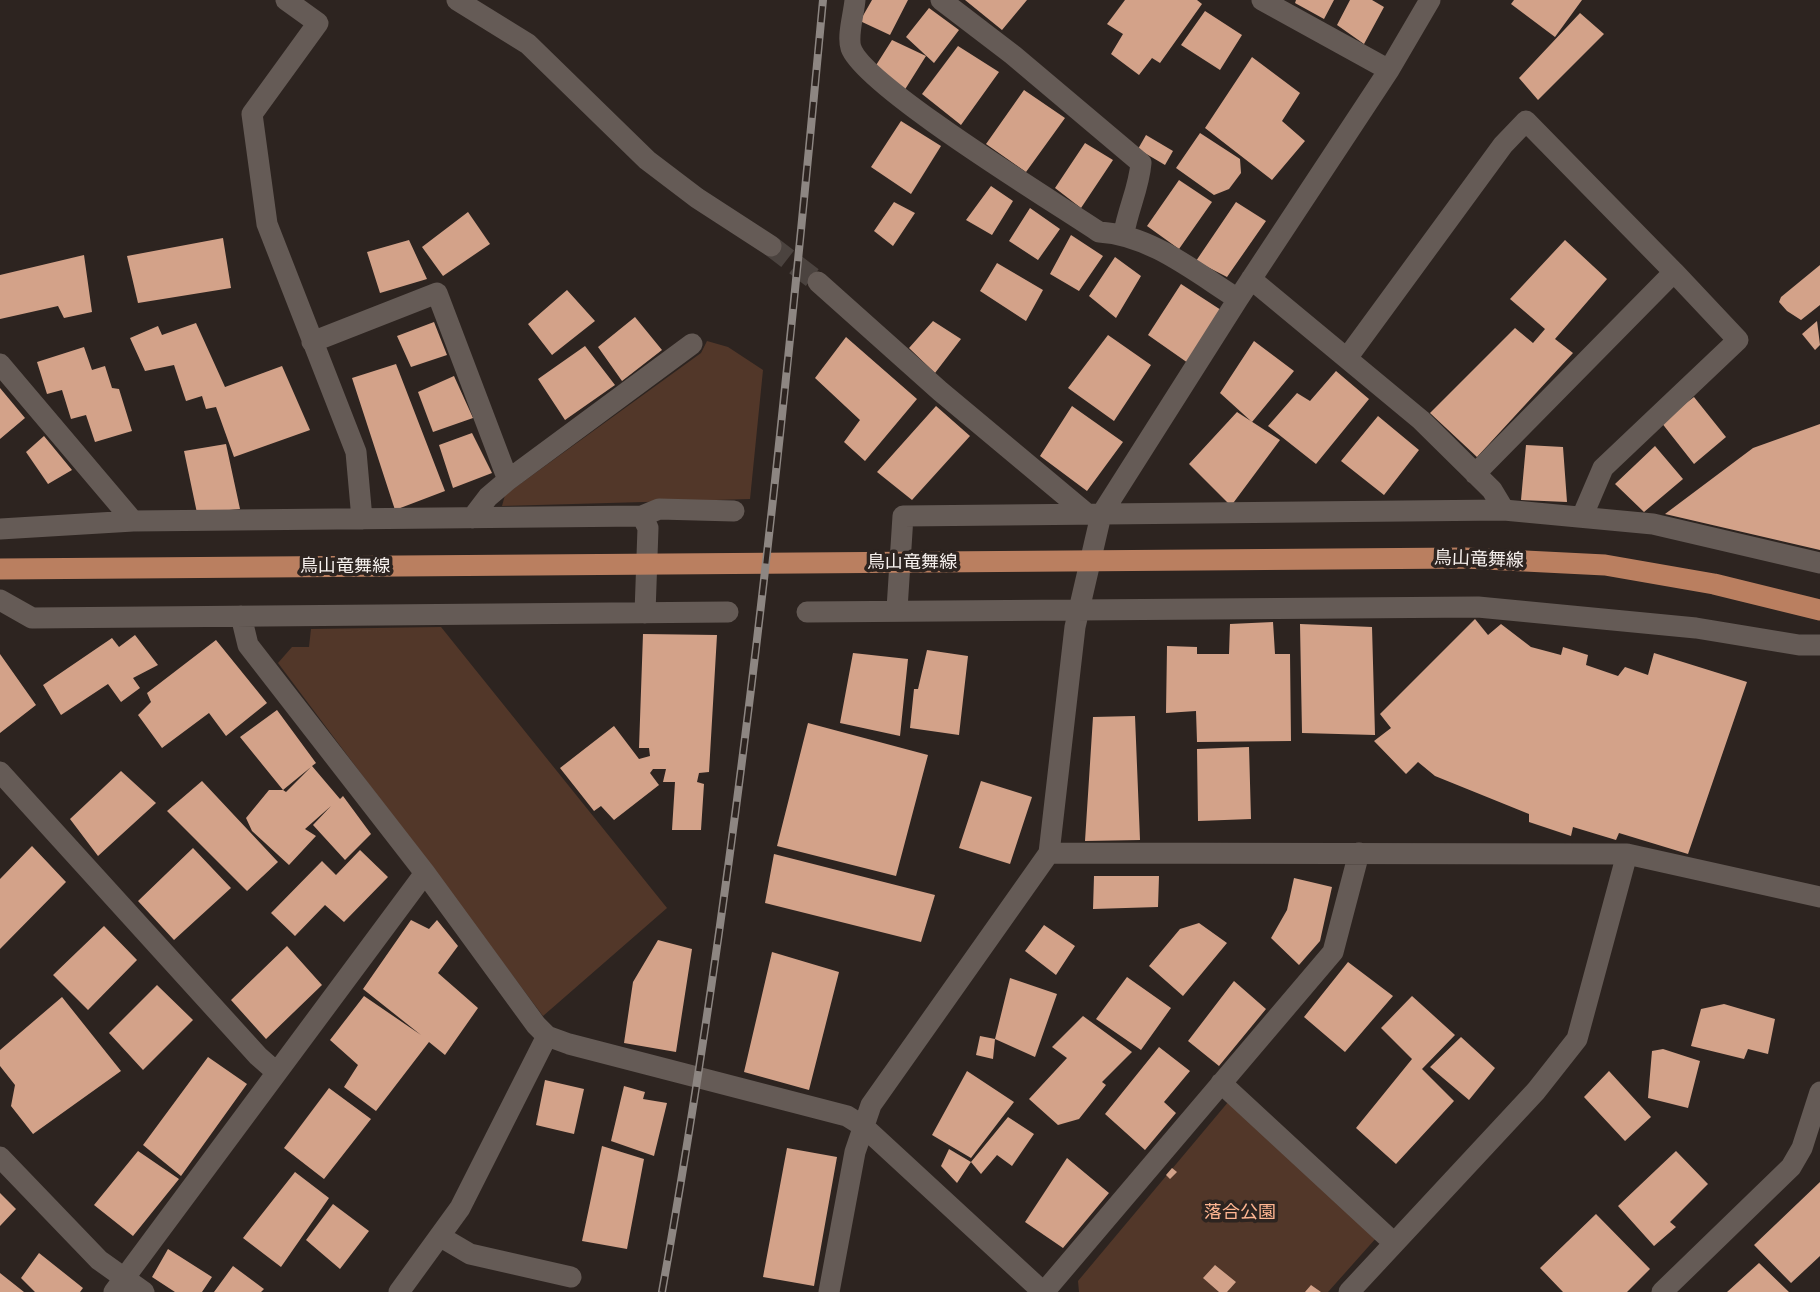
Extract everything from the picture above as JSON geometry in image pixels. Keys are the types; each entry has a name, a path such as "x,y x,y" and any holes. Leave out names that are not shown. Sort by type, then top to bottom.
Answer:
{"main road":[{"name":"鳥山竜舞線","path":"0,569 1465,558 1605,565 1714,584 1820,610"}],"street":[{"path":"286,0 318,23 252,114 267,224 356,452 362,519"},
{"path":"457,0 528,44 635,149 697,198 771,246"},
{"path":"855,0 851,47 861,63 894,93 1099,232 1124,233 1142,240 1238,299"},
{"path":"942,0 1013,55 1141,163 1139,182 1127,213 1124,233"},
{"path":"1262,0 1389,69"},
{"path":"829,1292 863,1126 871,1104 1049,853 1075,627 1093,514 1389,69 1430,0"},
{"path":"1347,358 1503,145 1526,121 1738,340 1603,468 1582,517"},
{"path":"1475,474 1674,272"},
{"path":"1251,279 1421,420 1492,490 1504,510"},
{"path":"818,282 940,391 1093,514"},
{"path":"312,342 437,293 508,481"},
{"path":"472,518 488,497 508,481 692,344"},
{"path":"0,364 133,521"},
{"path":"0,530 133,521 642,516 659,509 734,511"},
{"path":"897,609 903,516 1504,510 1653,524 1820,563"},
{"path":"642,516 648,528 645,612"},
{"path":"0,600 32,618 728,612"},
{"path":"807,612 897,609 1478,607 1696,628 1799,645 1820,645"},
{"path":"241,616 248,645 425,873 536,1025 547,1036 569,1044 832,1110 863,1126 1044,1292 1334,952 1359,853"},
{"path":"0,772 258,1056 275,1071"},
{"path":"1049,853 1627,854 1820,897"},
{"path":"1349,1292 1536,1091 1577,1039 1627,854"},
{"path":"119,1285 275,1071 425,873"},
{"path":"400,1292 460,1208 547,1036"},
{"path":"1221,1083 1395,1243"},
{"path":"1662,1292 1791,1167 1802,1148 1820,1092"},
{"path":"0,1157 99,1260 119,1285 144,1292"},
{"path":"441,1237 470,1254 571,1277"}],"green space":[{"path":"707,341 728,347 763,370 750,499 502,506 505,495 701,353"},
{"path":"441,627 667,908 543,1016 278,663 292,647 309,647 311,629"},
{"name":"落合公園","path":"1229,1101 1377,1237 1328,1292 1079,1292 1078,1281"}],"building":[{"path":"872,0 908,0 890,35 860,21"},
{"path":"965,0 1027,0 1002,30"},
{"path":"1125,0 1197,0 1202,4 1160,63 1152,58 1139,75 1111,54 1123,34 1107,24"},
{"path":"1296,0 1334,0 1324,19 1295,3"},
{"path":"1350,0 1372,0 1384,7 1364,44 1337,25"},
{"path":"1514,0 1582,0 1555,37 1511,4"},
{"path":"929,8 959,30 934,63 906,37"},
{"path":"1205,11 1242,35 1220,70 1181,45"},
{"path":"1580,13 1604,34 1538,100 1519,78"},
{"path":"892,40 926,56 904,91 873,70"},
{"path":"958,46 999,72 961,125 922,94"},
{"path":"1252,57 1300,93 1282,121 1305,141 1272,180 1205,128"},
{"path":"1024,90 1065,118 1026,172 986,144"},
{"path":"901,121 941,146 911,194 871,167"},
{"path":"1200,133 1240,159 1241,173 1229,189 1214,195 1176,168"},
{"path":"1146,135 1173,151 1165,165 1138,149"},
{"path":"1085,143 1113,160 1081,208 1055,188"},
{"path":"1179,180 1212,202 1179,249 1147,226"},
{"path":"991,186 1013,201 992,235 966,220"},
{"path":"894,202 915,213 893,246 874,231"},
{"path":"1236,202 1266,221 1227,277 1196,261"},
{"path":"1030,208 1060,229 1038,260 1009,241"},
{"path":"468,212 490,244 443,276 422,247"},
{"path":"1071,235 1103,256 1079,291 1050,274"},
{"path":"223,238 231,288 138,303 127,256"},
{"path":"409,240 427,279 380,293 367,252"},
{"path":"1565,240 1607,279 1555,339 1573,353 1477,457 1430,413 1515,328 1533,343 1545,329 1510,299"},
{"path":"84,255 92,312 64,318 58,306 0,319 0,275"},
{"path":"1115,257 1141,276 1116,318 1089,296"},
{"path":"997,263 1043,290 1026,321 980,291"},
{"path":"1820,265 1820,305 1801,320 1779,302 1781,297"},
{"path":"1181,284 1221,310 1188,363 1148,335"},
{"path":"567,290 595,321 552,355 528,324"},
{"path":"635,317 662,350 622,381 598,347"},
{"path":"933,321 961,339 935,373 909,348"},
{"path":"1817,321 1820,345 1815,350 1802,334"},
{"path":"434,322 447,355 411,367 397,336"},
{"path":"196,323 225,387 282,366 310,430 234,457 216,407 206,409 202,396 186,401 174,365 145,371 130,338 158,326 162,335"},
{"path":"1108,335 1151,365 1114,421 1068,388"},
{"path":"846,337 917,399 865,461 844,442 860,420 815,378"},
{"path":"1254,341 1294,371 1252,422 1220,393"},
{"path":"585,346 615,385 565,420 538,379"},
{"path":"84,347 92,370 105,366 112,388 119,389 132,431 95,442 86,415 71,419 62,390 47,394 37,362"},
{"path":"396,364 445,491 395,510 352,378"},
{"path":"1336,371 1369,399 1316,464 1268,426 1297,393 1310,401"},
{"path":"454,376 473,418 433,432 418,392"},
{"path":"0,388 25,418 0,439"},
{"path":"1694,397 1726,437 1694,464 1661,422"},
{"path":"936,406 970,436 912,500 877,472"},
{"path":"1072,406 1123,442 1087,491 1040,456"},
{"path":"1237,412 1280,440 1231,506 1189,464"},
{"path":"1378,416 1419,450 1384,495 1341,461"},
{"path":"1820,424 1820,550 1665,514 1753,448"},
{"path":"472,433 492,473 453,488 439,445"},
{"path":"44,436 72,470 48,484 26,452"},
{"path":"226,444 240,509 197,513 184,451"},
{"path":"1526,445 1563,447 1567,502 1521,500"},
{"path":"1655,446 1683,479 1644,512 1615,484"},
{"path":"1475,619 1488,635 1501,624 1531,647 1561,655 1563,647 1588,655 1586,665 1618,676 1625,667 1648,675 1654,653 1747,682 1688,854 1619,833 1616,840 1573,827 1571,836 1529,822 1529,814 1435,776 1418,762 1406,774 1374,741 1391,728 1380,714"},
{"path":"1273,622 1275,654 1290,654 1291,741 1197,742 1196,711 1166,713 1167,646 1197,647 1197,654 1229,654 1230,624"},
{"path":"1300,624 1372,627 1375,735 1302,733"},
{"path":"643,634 717,635 709,772 699,773 697,782 704,784 701,830 672,830 675,782 663,782 666,769 653,769 650,773 659,785 614,820 601,806 594,811 560,768 614,726 639,759 650,756 649,748 639,748"},
{"path":"135,635 158,665 133,678 140,688 121,702 108,684 61,715 43,685 112,638 119,647"},
{"path":"216,640 267,703 226,736 209,713 162,748 138,715 151,702 147,693"},
{"path":"927,650 968,656 959,735 910,728 914,689 918,689"},
{"path":"853,653 908,659 900,736 840,723"},
{"path":"0,654 36,705 0,733"},
{"path":"277,710 316,763 312,766 340,799 343,796 371,834 345,860 313,825 331,806 305,829 316,836 289,865 252,831 246,818 269,790 283,790 240,737","holes":["311,767 286,792 283,790"]},
{"path":"1135,716 1140,840 1085,841 1093,717"},
{"path":"808,723 928,755 896,876 777,846"},
{"path":"1249,747 1251,819 1198,821 1197,749"},
{"path":"121,771 156,803 98,856 70,819"},
{"path":"202,781 278,862 247,891 167,811"},
{"path":"981,781 1032,797 1010,864 959,848"},
{"path":"32,846 66,882 0,949 0,879"},
{"path":"193,848 231,888 174,940 138,901"},
{"path":"360,850 388,877 344,922 325,905 295,936 271,913 322,861 336,875"},
{"path":"774,854 935,895 921,942 765,903"},
{"path":"1094,876 1159,876 1158,907 1093,909"},
{"path":"1294,878 1332,887 1320,941 1299,965 1271,938 1287,910"},
{"path":"411,920 429,929 437,920 458,946 438,973 478,1008 445,1055 429,1042 376,1111 344,1087 358,1065 330,1040 364,996 421,1035 363,989"},
{"path":"1199,923 1227,943 1183,996 1149,966 1180,929"},
{"path":"1044,925 1075,946 1056,975 1025,951"},
{"path":"104,926 137,960 88,1010 53,975"},
{"path":"658,940 692,949 676,1052 624,1043 633,982"},
{"path":"287,946 322,985 266,1039 231,1000"},
{"path":"772,952 839,972 809,1090 744,1072"},
{"path":"1348,962 1393,996 1345,1052 1304,1017"},
{"path":"1127,977 1171,1008 1141,1050 1096,1019"},
{"path":"1010,978 1057,994 1035,1057 995,1039"},
{"path":"1234,981 1266,1009 1219,1066 1188,1041"},
{"path":"157,985 193,1020 143,1070 109,1033"},
{"path":"1412,996 1455,1035 1422,1069 1454,1101 1396,1164 1356,1128 1412,1059 1381,1028"},
{"path":"62,997 121,1071 33,1134 11,1106 15,1085 0,1066 0,1050"},
{"path":"1724,1004 1775,1019 1768,1054 1748,1049 1744,1059 1691,1046 1701,1009"},
{"path":"1083,1016 1132,1052 1102,1082 1106,1085 1079,1119 1058,1125 1029,1099 1067,1058 1052,1047"},
{"path":"980,1036 995,1039 993,1059 976,1055"},
{"path":"1461,1037 1495,1068 1469,1100 1430,1067"},
{"path":"1159,1047 1190,1071 1164,1102 1176,1113 1145,1150 1105,1114"},
{"path":"1663,1049 1700,1061 1688,1108 1648,1098 1652,1051"},
{"path":"208,1057 247,1084 181,1176 143,1145"},
{"path":"967,1071 1014,1102 971,1158 932,1135"},
{"path":"1609,1071 1651,1117 1625,1141 1584,1097"},
{"path":"545,1080 584,1089 574,1134 536,1125"},
{"path":"624,1086 645,1092 643,1099 667,1103 654,1156 611,1141"},
{"path":"329,1088 371,1119 324,1179 284,1148"},
{"path":"1008,1117 1034,1134 1012,1166 997,1155 981,1174 971,1162"},
{"path":"602,1146 644,1159 627,1249 582,1241"},
{"path":"787,1148 837,1157 814,1286 763,1277"},
{"path":"949,1149 971,1162 957,1183 941,1166"},
{"path":"138,1151 179,1179 133,1236 94,1205"},
{"path":"1676,1151 1708,1184 1670,1222 1676,1227 1654,1246 1618,1206"},
{"path":"1067,1158 1109,1193 1063,1248 1025,1222"},
{"path":"1172,1168 1177,1172 1170,1179 1166,1175"},
{"path":"295,1172 329,1198 281,1267 243,1238"},
{"path":"1820,1182 1820,1256 1791,1283 1754,1245"},
{"path":"0,1193 16,1209 0,1226"},
{"path":"333,1204 369,1231 340,1269 306,1240"},
{"path":"1596,1214 1650,1269 1627,1292 1563,1292 1540,1268"},
{"path":"168,1249 212,1277 202,1292 175,1292 152,1277"},
{"path":"39,1253 83,1288 80,1292 35,1292 21,1278"},
{"path":"1759,1263 1789,1292 1727,1292"},
{"path":"1215,1265 1236,1282 1227,1292 1219,1292 1203,1278"},
{"path":"233,1266 264,1289 261,1292 214,1292"},
{"path":"0,1273 24,1292 0,1292"},
{"path":"1311,1285 1321,1292 1305,1292"}],"tunnel":[{"path":"771,246 818,282"}],"railway":[{"path":"662,1292 714,971 736,809 775,486 823,0"}]}
